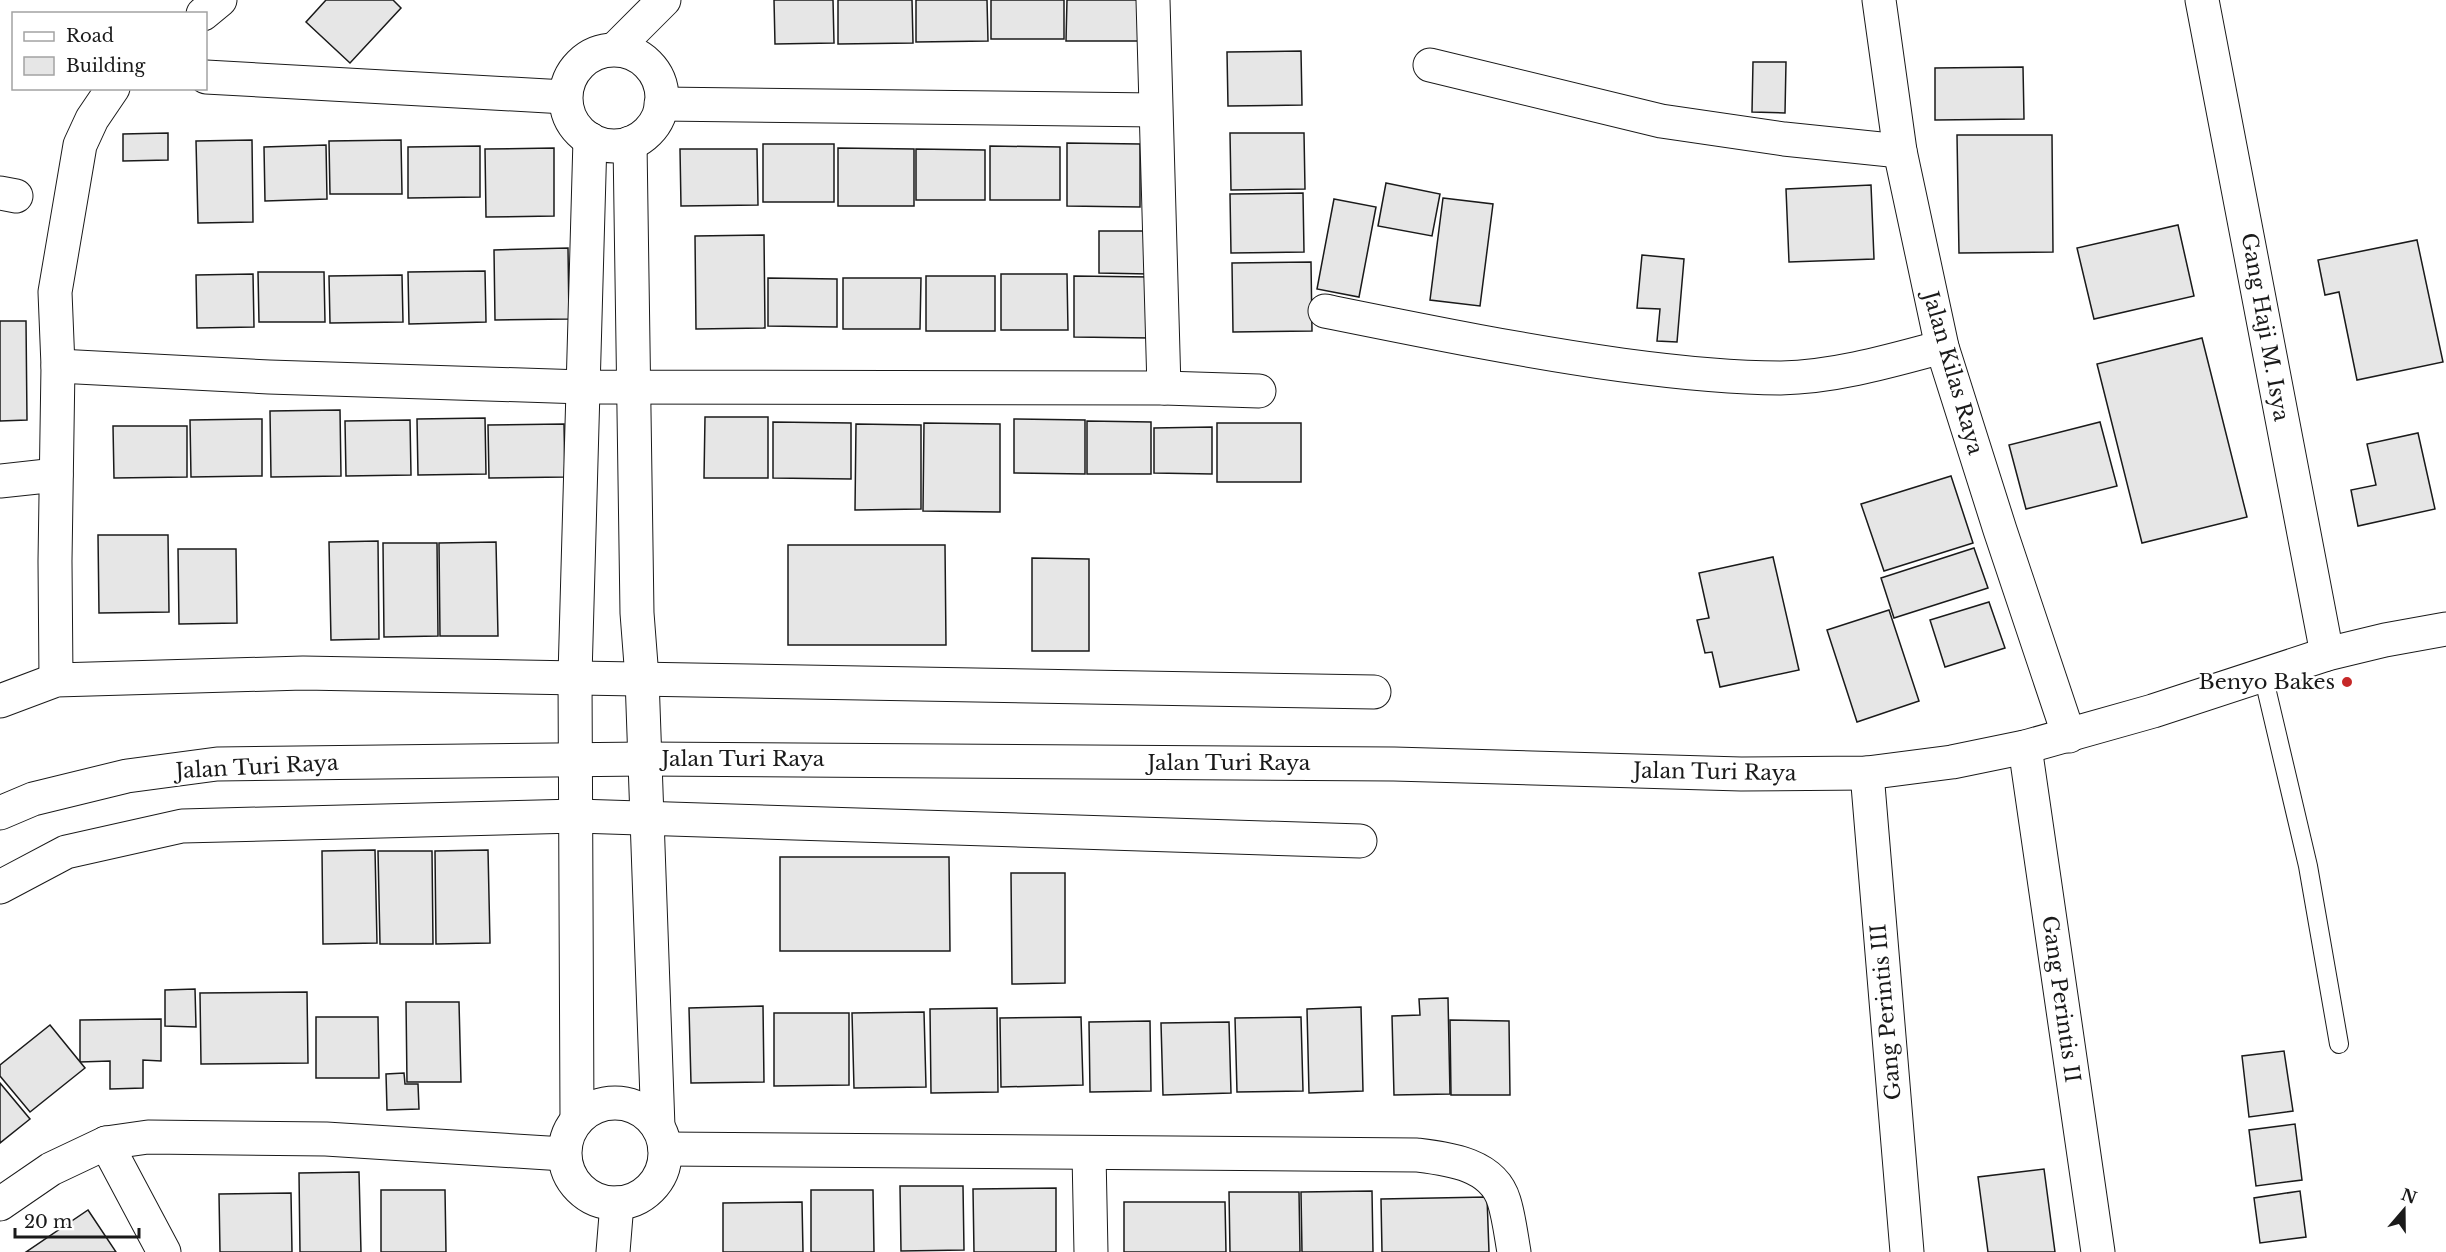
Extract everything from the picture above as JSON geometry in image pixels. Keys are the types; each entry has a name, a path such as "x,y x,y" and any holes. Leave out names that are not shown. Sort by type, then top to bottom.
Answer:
{"street":[{"path":"205,12 220,0"},
{"path":"615,49 664,0"},
{"path":"1153,0 1164,388"},
{"name":"Jalan Kilas Raya","path":"1879,0 1900,152 1942,347 2068,736"},
{"name":"Gang Haji M. Isya","path":"2202,0 2327,654"},
{"path":"615,49 631,53 645,61 655,73 661,88 662,104 651,128 630,143 616,146 590,139 577,128 568,114 565,96 568,82 575,68 586,58 600,51 615,49"},
{"path":"1430,65 1661,121 1784,139 1900,152"},
{"path":"207,77 565,96"},
{"path":"56,680 58,366 55,292 80,145 92,119 112,90"},
{"path":"662,104 1155,110"},
{"path":"577,1119 575,676 590,139"},
{"path":"630,143 637,613 665,1162 661,1175 643,1195 631,1201 617,1203 601,1201 581,1189 567,1170 564,1154 567,1136 577,1119 592,1107 610,1103 629,1104 646,1113 662,1138"},
{"path":"1325,311 1543,354 1682,373 1781,378 1826,374 1942,347"},
{"path":"58,366 269,377 583,387 1164,388 1259,391"},
{"path":"0,481 56,475"},
{"name":"Jalan Turi Raya","path":"0,813 33,799 127,776 217,764 644,759 1394,764 1741,774 1867,773 1952,762 2025,747 2068,736 2327,654 2446,629"},
{"path":"0,701 56,680 303,673 575,676 1374,692"},
{"name":"Gang Perintis II","path":"2025,747 2098,1252"},
{"name":"Gang Perintis III","path":"1867,773 1907,1252"},
{"path":"0,887 66,852 182,826 577,816 1359,841"},
{"path":"0,1204 51,1168 106,1143 148,1137 326,1139 564,1154"},
{"path":"662,1138 1089,1154 1417,1155 1454,1160 1479,1170 1504,1198 1514,1252"},
{"path":"106,1143 164,1252"},
{"path":"1089,1154 1091,1252"},
{"path":"613,1252 617,1203"}],"lane":[{"path":"2263,675 2308,866 2339,1044"}],"building":[{"path":"326,0 393,0 401,8 350,63 306,22"},
{"path":"774,0 833,0 834,43 775,44"},
{"path":"838,0 912,0 913,43 838,44"},
{"path":"916,0 987,0 988,41 916,42"},
{"path":"991,0 1064,0 1064,39 991,39"},
{"path":"1067,0 1141,0 1141,41 1066,41"},
{"path":"1301,51 1302,105 1228,106 1227,52"},
{"path":"1753,62 1786,62 1785,113 1752,112"},
{"path":"2023,67 2024,119 1935,120 1935,68"},
{"path":"168,133 168,160 123,161 123,134"},
{"path":"1230,133 1304,133 1305,189 1231,190"},
{"path":"1957,135 2052,135 2053,252 1959,253"},
{"path":"252,140 253,222 198,223 196,141"},
{"path":"401,140 402,194 330,194 329,141"},
{"path":"1067,143 1140,144 1140,207 1067,206"},
{"path":"763,144 834,144 834,202 763,202"},
{"path":"326,145 327,199 265,201 264,147"},
{"path":"480,146 480,197 408,198 408,147"},
{"path":"990,146 1060,147 1060,200 990,200"},
{"path":"554,148 554,216 486,217 485,149"},
{"path":"838,148 914,149 914,206 838,206"},
{"path":"680,149 757,149 758,205 681,206"},
{"path":"916,149 985,150 985,200 916,200"},
{"path":"1386,183 1440,194 1432,236 1378,226"},
{"path":"1871,185 1874,259 1789,262 1786,189"},
{"path":"1303,193 1304,252 1231,253 1230,194"},
{"path":"1443,198 1493,204 1480,306 1430,300"},
{"path":"1334,199 1376,207 1359,297 1317,289"},
{"path":"2178,225 2194,296 2094,319 2077,248"},
{"path":"1099,231 1149,231 1149,274 1099,273"},
{"path":"764,235 765,328 696,329 695,236"},
{"path":"2417,240 2443,362 2357,380 2339,292 2325,295 2318,260"},
{"path":"568,248 569,319 495,320 494,250"},
{"path":"1642,255 1684,259 1677,342 1657,341 1660,309 1637,308"},
{"path":"1311,262 1312,331 1233,332 1232,263"},
{"path":"485,271 486,322 409,324 408,272"},
{"path":"258,272 324,272 325,322 259,322"},
{"path":"253,274 254,327 197,328 196,275"},
{"path":"1001,274 1067,274 1068,330 1001,330"},
{"path":"402,275 403,322 330,323 329,276"},
{"path":"926,276 995,276 995,331 926,331"},
{"path":"1074,276 1150,277 1151,338 1074,337"},
{"path":"768,278 837,279 837,327 768,326"},
{"path":"843,278 921,278 920,329 843,329"},
{"path":"0,321 26,321 27,420 0,421"},
{"path":"2202,338 2247,517 2142,543 2097,364"},
{"path":"340,410 341,476 271,477 270,411"},
{"path":"705,417 768,417 768,478 704,478"},
{"path":"485,418 486,474 418,475 417,419"},
{"path":"262,419 262,476 191,477 190,420"},
{"path":"1014,419 1085,420 1085,474 1014,473"},
{"path":"410,420 411,475 346,476 345,421"},
{"path":"1087,421 1151,422 1151,474 1087,474"},
{"path":"773,422 851,423 851,479 773,478"},
{"path":"2100,422 2117,486 2026,509 2009,445"},
{"path":"924,423 1000,424 1000,512 923,511"},
{"path":"1217,423 1301,423 1301,482 1217,482"},
{"path":"564,424 565,477 489,478 488,425"},
{"path":"856,424 921,425 921,509 855,510"},
{"path":"113,426 187,426 187,477 114,478"},
{"path":"1212,427 1212,474 1154,473 1154,428"},
{"path":"2418,433 2435,509 2358,526 2351,490 2376,485 2367,444"},
{"path":"1951,476 1973,543 1884,571 1861,504"},
{"path":"98,535 168,535 169,612 99,613"},
{"path":"378,541 379,639 331,640 329,542"},
{"path":"496,542 498,636 440,636 439,543"},
{"path":"383,543 437,543 438,636 384,637"},
{"path":"788,545 945,545 946,645 788,645"},
{"path":"1974,548 1988,588 1894,618 1881,578"},
{"path":"178,549 236,549 237,623 179,624"},
{"path":"1773,557 1799,670 1720,687 1712,652 1705,653 1697,620 1709,618 1699,573"},
{"path":"1032,558 1089,559 1089,651 1032,651"},
{"path":"1989,602 2005,648 1945,667 1930,620"},
{"path":"1889,610 1919,701 1857,722 1827,630"},
{"path":"375,850 377,943 323,944 322,851"},
{"path":"488,850 490,943 436,944 435,851"},
{"path":"378,851 432,851 433,944 380,944"},
{"path":"780,857 949,857 950,951 780,951"},
{"path":"1011,873 1065,873 1065,983 1012,984"},
{"path":"195,989 196,1027 165,1026 165,990"},
{"path":"307,992 308,1063 201,1064 200,993"},
{"path":"1448,998 1450,1094 1394,1095 1392,1016 1420,1015 1419,999"},
{"path":"406,1002 459,1002 461,1082 407,1082"},
{"path":"763,1006 764,1082 691,1083 689,1008"},
{"path":"1361,1007 1363,1091 1309,1093 1307,1009"},
{"path":"997,1008 998,1092 931,1093 930,1009"},
{"path":"924,1012 926,1087 854,1088 852,1013"},
{"path":"774,1013 849,1013 849,1085 774,1086"},
{"path":"316,1017 378,1017 379,1078 316,1078"},
{"path":"1081,1017 1083,1085 1001,1087 1000,1018"},
{"path":"1301,1017 1303,1091 1237,1092 1235,1018"},
{"path":"161,1019 161,1061 143,1060 143,1088 110,1089 110,1061 80,1062 80,1020"},
{"path":"1450,1020 1509,1021 1510,1095 1451,1095"},
{"path":"1150,1021 1151,1091 1090,1092 1089,1022"},
{"path":"1229,1022 1231,1093 1163,1095 1161,1023"},
{"path":"50,1025 85,1068 30,1112 0,1076 0,1065"},
{"path":"2284,1051 2293,1111 2249,1117 2242,1056"},
{"path":"404,1073 405,1084 418,1084 419,1109 387,1110 386,1074"},
{"path":"0,1083 30,1119 0,1143"},
{"path":"2295,1124 2302,1180 2256,1186 2249,1130"},
{"path":"2044,1169 2055,1252 1988,1252 1978,1177"},
{"path":"359,1172 361,1252 300,1252 299,1173"},
{"path":"900,1186 963,1186 964,1250 901,1251"},
{"path":"1056,1188 1056,1252 974,1252 973,1189"},
{"path":"381,1190 445,1190 446,1252 381,1252"},
{"path":"811,1190 873,1190 874,1252 811,1252"},
{"path":"1372,1191 1373,1252 1302,1252 1301,1192"},
{"path":"2300,1191 2306,1237 2260,1243 2254,1198"},
{"path":"1229,1192 1299,1192 1300,1252 1230,1252"},
{"path":"291,1193 292,1252 220,1252 219,1194"},
{"path":"1487,1197 1489,1252 1382,1252 1381,1199"},
{"path":"802,1202 803,1252 723,1252 723,1203"},
{"path":"1124,1202 1225,1202 1226,1252 1124,1252"},
{"path":"88,1210 116,1252 26,1252"}],"place":[{"name":"Benyo Bakes","path":"2347,682"}]}
